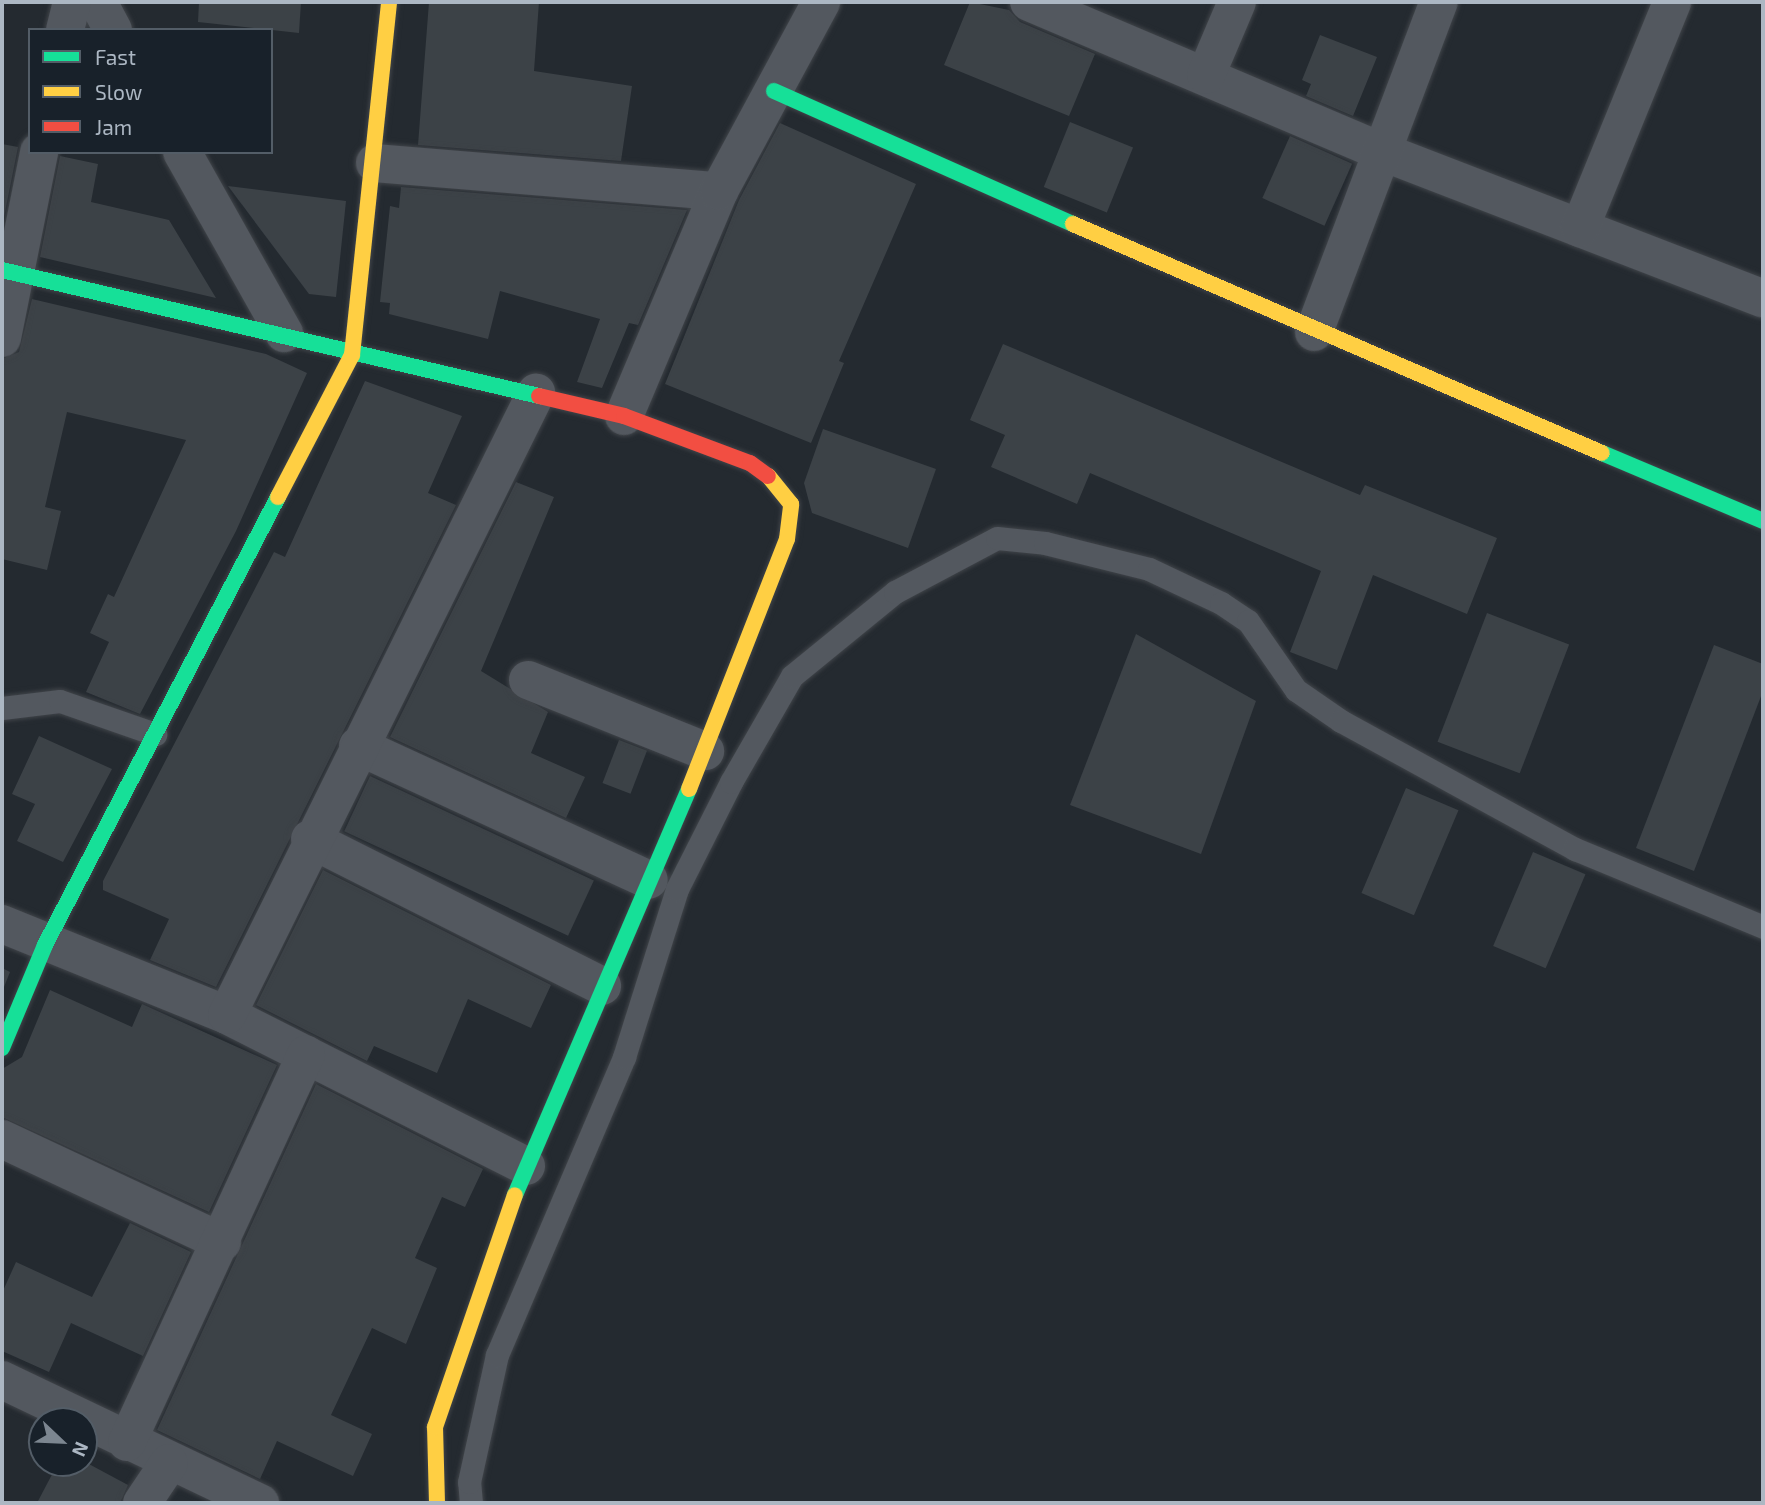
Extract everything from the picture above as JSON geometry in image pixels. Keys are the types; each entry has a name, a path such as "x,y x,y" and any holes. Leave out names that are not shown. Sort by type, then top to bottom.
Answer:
{"street":[{"path":"66,28 72,2"},
{"path":"97,2 112,28"},
{"path":"2,1048 45,945 352,355 375,163 388,2"},
{"path":"624,416 719,191 821,2"},
{"path":"1030,2 1382,152 1763,297"},
{"path":"1206,75 1237,2"},
{"path":"1314,332 1439,2"},
{"path":"1580,228 1672,2"},
{"path":"775,91 1314,332 1763,521"},
{"path":"2,338 8,271 38,154"},
{"path":"183,154 284,333"},
{"path":"375,163 719,191"},
{"path":"8,271 284,333 352,355 536,393 624,416 750,463 780,485 792,504 787,539 705,751 526,1166 457,1349 435,1427 437,1503"},
{"path":"227,1015 310,839 536,393"},
{"path":"528,680 705,751"},
{"path":"358,746 649,880"},
{"path":"310,839 602,986"},
{"path":"2,924 45,945 227,1015 526,1166"},
{"path":"127,1442 222,1242 306,1054"},
{"path":"2,1139 222,1242"},
{"path":"2,1380 169,1463 260,1503"},
{"path":"142,1503 169,1463"}],"lane":[{"path":"471,1503 469,1482 497,1355 624,1057 677,888 731,782 792,676 895,593 997,538 1045,543 1149,569 1222,603 1248,621 1296,690 1341,721 1575,849 1763,927"},
{"path":"2,708 60,701 155,734"}],"building":[{"path":"199,2 301,2 299,33 273,30 273,28 198,22"},
{"path":"429,2 539,2 534,71 632,86 621,161 418,145"},
{"path":"970,2 1009,10 1020,22 1095,54 1069,116 944,65"},
{"path":"1320,35 1377,57 1353,116 1306,96 1311,84 1302,80"},
{"path":"1070,122 1133,147 1107,212 1044,187"},
{"path":"780,123 916,184 839,361 844,363 811,443 665,384 739,200"},
{"path":"1290,136 1352,164 1324,226 1262,198"},
{"path":"2,144 18,147 2,227"},
{"path":"60,156 98,164 91,202 169,220 216,298 40,257"},
{"path":"228,186 346,201 336,297 309,294"},
{"path":"401,187 687,210 638,325 629,323 602,388 577,382 600,319 500,291 488,339 389,314 390,303 380,302 390,206 399,208"},
{"path":"32,299 266,354 307,373 236,531 140,714 86,692 109,642 90,633 108,594 114,597 186,440 67,412 45,507 61,511 47,570 2,559 2,359 19,352"},
{"path":"1003,344 1360,495 1365,485 1497,538 1467,614 1373,575 1337,670 1290,652 1321,571 1090,473 1077,504 991,467 1005,435 970,420"},
{"path":"365,381 462,416 428,493 456,505 216,987 150,960 169,919 103,890 103,881 274,552 285,557"},
{"path":"823,429 936,469 908,548 812,513 804,483"},
{"path":"516,482 554,497 481,671 548,712 531,753 585,777 566,818 390,737"},
{"path":"1487,613 1569,645 1520,773 1438,742"},
{"path":"1136,634 1256,701 1201,854 1070,805"},
{"path":"1714,645 1763,664 1763,691 1694,871 1636,848"},
{"path":"39,736 112,769 63,862 17,841 35,804 12,794"},
{"path":"619,740 647,751 631,794 603,783"},
{"path":"370,776 594,880 568,936 344,831"},
{"path":"1406,788 1458,810 1414,915 1361,893"},
{"path":"1533,852 1585,874 1546,968 1493,946"},
{"path":"323,870 551,985 531,1028 468,999 437,1073 374,1046 367,1061 256,1005"},
{"path":"2,968 10,972 2,992"},
{"path":"50,990 132,1027 142,1004 277,1065 209,1212 2,1117 2,1069 22,1057"},
{"path":"316,1084 483,1169 465,1207 442,1197 415,1258 437,1268 406,1344 372,1328 331,1415 372,1434 353,1476 277,1441 260,1479 157,1430"},
{"path":"130,1223 191,1252 143,1356 71,1323 49,1372 2,1351 2,1293 16,1262 92,1297"},
{"path":"98,1469 128,1485 120,1503 37,1503 51,1477 98,1477"}],"traffic: fast":[{"path":"774,91 1073,224"},
{"path":"2,270 539,396"},
{"path":"1602,453 1763,521"},
{"path":"2,1048 45,945 278,497"},
{"path":"515,1195 689,789"}],"traffic: slow":[{"path":"278,497 352,355 389,2"},
{"path":"1073,224 1602,453"},
{"path":"689,789 787,539 791,504 768,476"},
{"path":"437,1503 435,1427 515,1195"}],"traffic: jam":[{"path":"539,396 624,416 750,463 768,476"}]}
